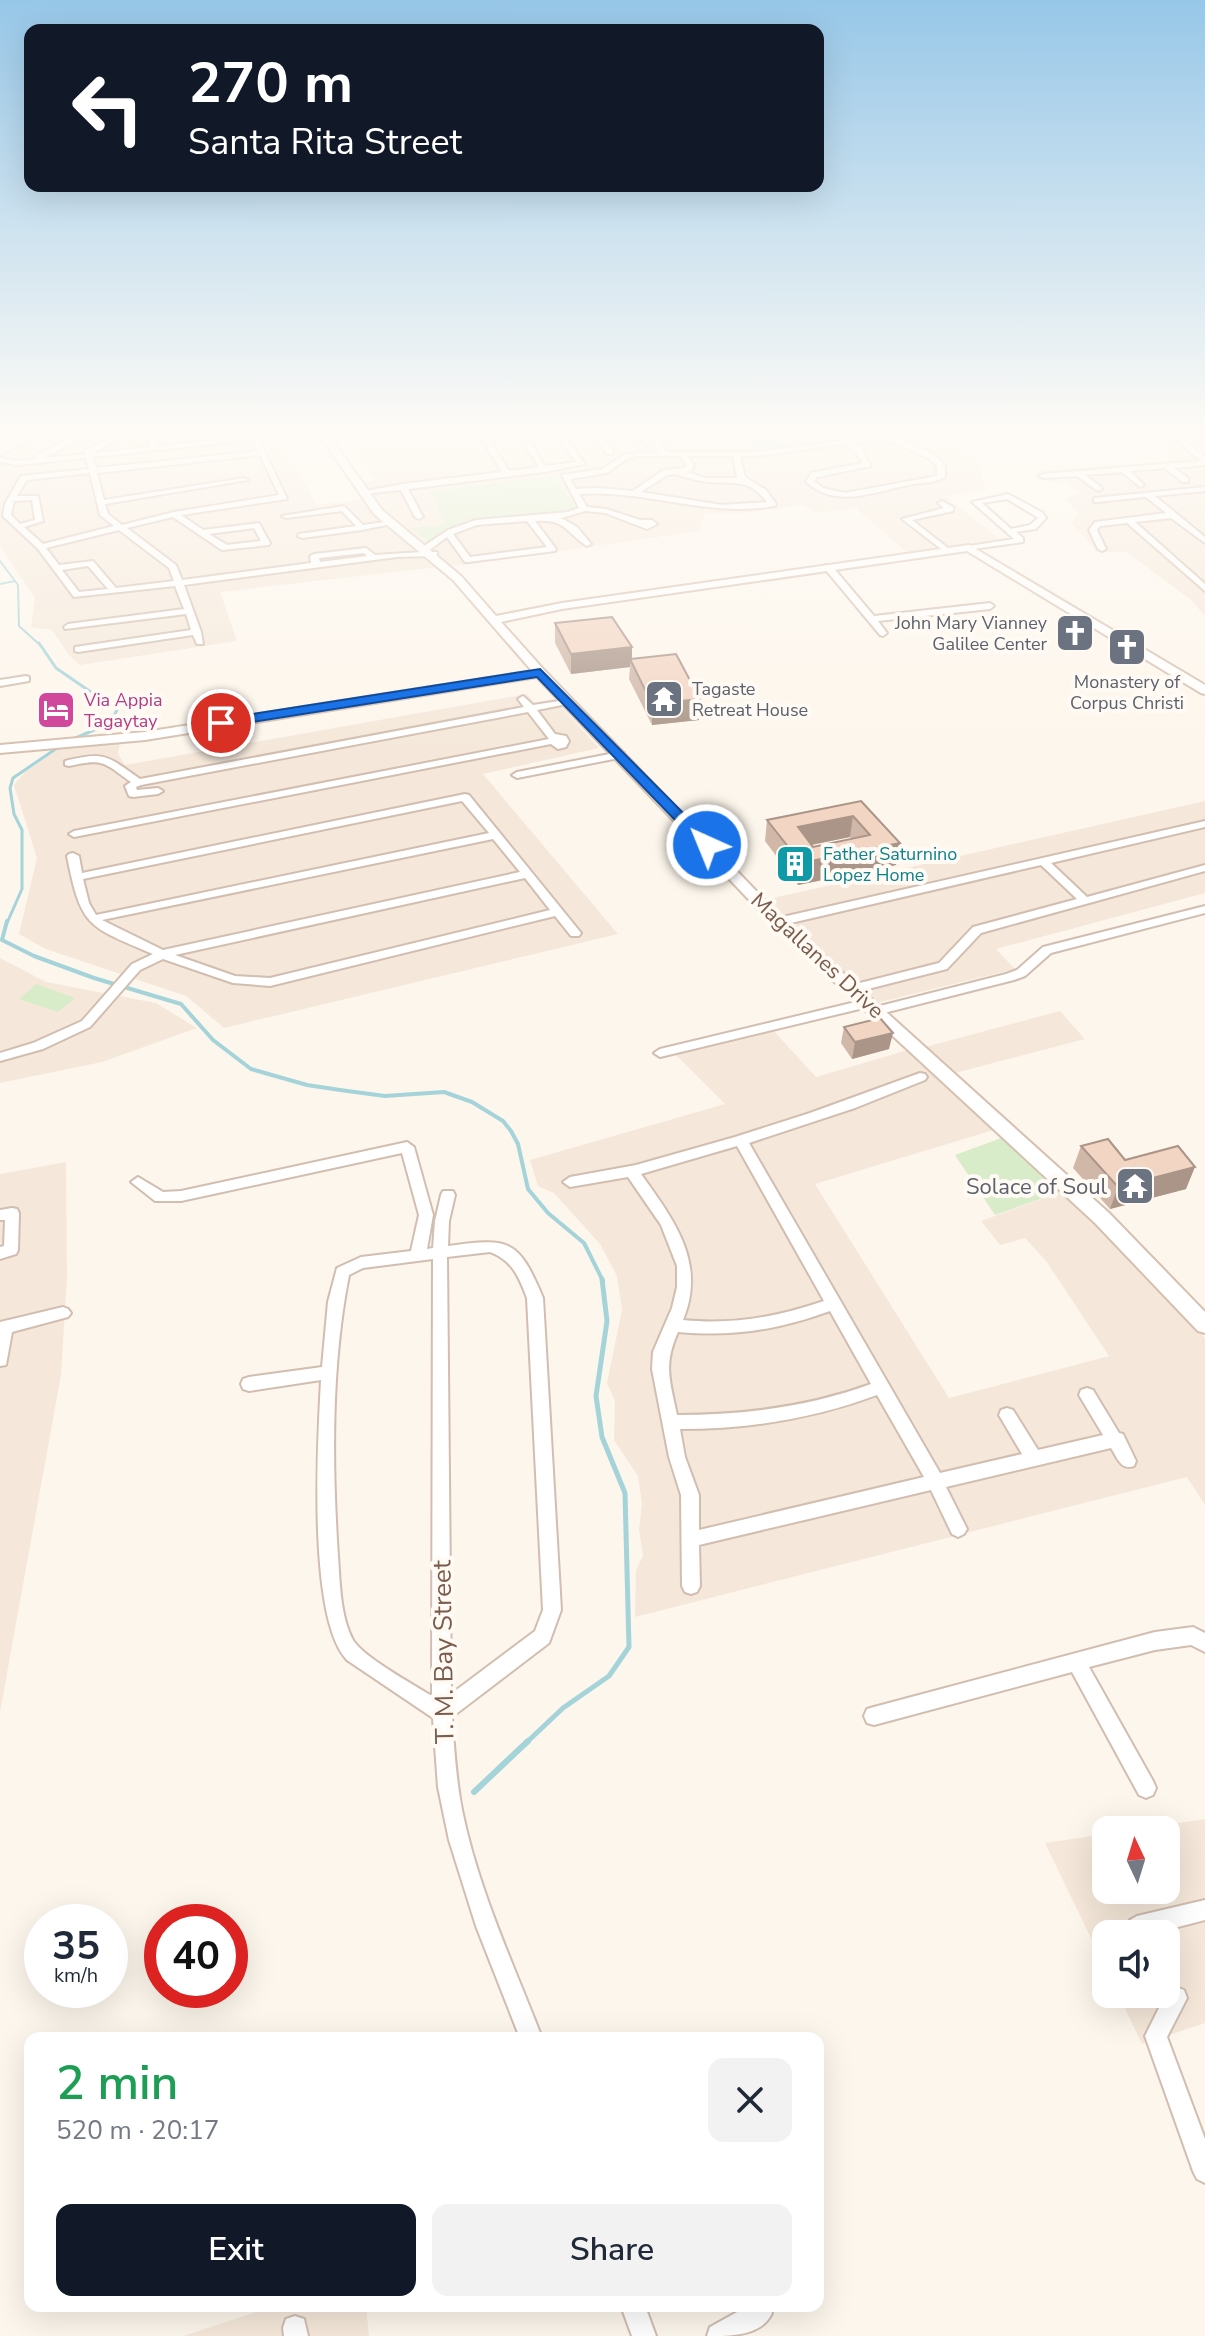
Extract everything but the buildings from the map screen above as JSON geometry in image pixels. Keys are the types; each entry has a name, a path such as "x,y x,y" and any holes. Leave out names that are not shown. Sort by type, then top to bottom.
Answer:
{"street":[{"path":"30,536 77,595 373,558 431,556 446,543 448,536"},
{"path":"41,547 86,536"},
{"path":"78,649 198,637 179,582 166,561 130,536"},
{"path":"209,536 225,548 266,543 262,536"},
{"name":"Magallanes Drive","path":"407,536 457,578 540,673 778,922 872,1007 930,1073 1109,1224 1205,1325"},
{"path":"448,536 468,560 552,549 542,536"},
{"path":"580,536 587,544"},
{"path":"927,536 945,550"},
{"path":"492,620 562,606 1020,540 1016,536"},
{"path":"1096,536 1102,549"},
{"path":"1147,536 1203,585"},
{"path":"969,548 1205,690"},
{"path":"58,568 90,563 113,590"},
{"path":"828,567 883,633"},
{"path":"872,619 990,606"},
{"path":"68,627 189,611"},
{"path":"102,623 117,643"},
{"path":"0,749 145,736 540,673"},
{"path":"0,683 26,679"},
{"path":"158,791 133,794 130,786 527,704 569,701"},
{"path":"74,834 554,740 527,704"},
{"path":"517,775 620,755"},
{"path":"69,763 105,758 117,763 125,775 138,782"},
{"path":"154,779 166,815"},
{"path":"78,877 465,797 575,933"},
{"path":"778,922 1205,824"},
{"path":"92,919 496,835"},
{"path":"73,856 86,908 92,919 106,929 165,953 250,983 270,982 559,911"},
{"path":"1043,861 1084,900"},
{"path":"852,989 943,966 952,960 962,940 977,930 1205,868"},
{"path":"0,1057 69,1034 86,1024 136,967 165,953 527,874"},
{"path":"660,1053 1010,977 1021,973 1047,950 1205,909"},
{"path":"570,1182 601,1173 631,1171 840,1111 930,1073"},
{"path":"740,1140 935,1481 958,1529"},
{"path":"138,1182 160,1197 181,1196 407,1147 426,1215 418,1255"},
{"path":"631,1171 668,1223 684,1266 685,1287 674,1325 661,1352 660,1369 670,1422 690,1495 691,1586"},
{"name":"T. M. Bay Street","path":"448,1195 440,1251 442,1713 453,1813 475,1890 529,2032"},
{"path":"0,1215 12,1213 11,1250 0,1253"},
{"path":"491,1246 511,1252 522,1267 535,1298 552,1610 542,1637 442,1713 347,1648 335,1620 329,1585 328,1373 337,1289 342,1272 361,1263 418,1255 491,1246"},
{"path":"674,1325 704,1329 780,1323 834,1304"},
{"path":"0,1360 3,1328 63,1313"},
{"path":"249,1384 328,1373"},
{"path":"670,1422 763,1420 819,1408 881,1387"},
{"path":"1087,1395 1128,1461"},
{"path":"1007,1415 1033,1457"},
{"path":"689,1540 1117,1439"},
{"path":"874,1716 1155,1641 1193,1636 1205,1643"},
{"path":"1076,1662 1146,1788"},
{"path":"1165,1920 1205,1910"},
{"path":"1171,2008 1156,2036 1205,2171"},
{"path":"635,2312 644,2336"},
{"path":"719,2336 760,2313"}],"shaded area":[{"path":"0,536 405,536 439,567 220,592 237,641 80,665 52,630 31,627 35,598 0,546"},
{"path":"412,536 664,536 450,567"},
{"path":"888,536 996,536 1000,539 908,553"},
{"path":"1083,536 1205,536 1205,616 1190,599 1127,552 1098,552"},
{"path":"527,694 534,703 554,699 599,748 483,774 618,934 224,1028 186,996 46,949 19,934 37,858 14,785 25,772 58,749 120,743 118,754 125,765"},
{"path":"1205,801 1205,893 996,949 1015,969 876,1003 764,900"},
{"path":"0,958 46,982 156,1003 197,1028 102,1062 0,1083"},
{"path":"1060,1011 1085,1039 955,1073 925,1047"},
{"path":"772,1029 816,1077 911,1049 997,1129 815,1184 949,1398 1109,1356 1046,1261 1025,1238 1000,1245 981,1221 1063,1191 1205,1338 1205,1505 1187,1477 635,1617 636,1570 643,1556 639,1529 642,1504 638,1476 614,1440 615,1401 607,1383 622,1310 617,1276 600,1244 554,1193 538,1186 530,1160 725,1104 672,1051"},
{"path":"66,1162 67,1278 61,1375 0,1712 0,1174"},
{"path":"1205,1819 1205,2023 1142,2044 1125,2008 1180,2008 1180,1920 1092,1920 1092,1940 1045,1843 1092,1836 1092,1904 1180,1904 1180,1823"},
{"path":"256,2312 367,2312 369,2336 183,2336"}],"green space":[{"path":"421,536 438,536 428,541"},
{"path":"36,984 75,998 58,1012 19,999"},
{"path":"1004,1137 1063,1191 995,1215 955,1155"}],"waterway":[{"path":"0,561 15,581"},
{"path":"0,584 15,581"},
{"path":"15,581 18,585 19,626 40,645"},
{"path":"39,643 56,668 117,710 110,723 71,740"},
{"path":"7,923 22,889 22,830 14,814 10,788 13,778 60,746"},
{"path":"7,921 2,940 34,956 181,1004 213,1040 251,1069 307,1085 340,1090 385,1096 444,1092 472,1102 503,1121 511,1131 518,1144 528,1189 548,1213 584,1243 602,1279"},
{"path":"526,1743 563,1708 609,1676 629,1647 625,1493 602,1437 596,1396 607,1321 602,1279"},
{"path":"474,1792 528,1741"}],"place":[{"name":"John Mary Vianney Galilee Center","path":"1075,633"},
{"name":"Monastery of Corpus Christi","path":"1127,647"},
{"name":"Tagaste Retreat House","path":"664,699"},
{"name":"Via Appia Tagaytay","path":"56,710"},
{"name":"Father Saturnino Lopez Home","path":"795,864"},
{"name":"Solace of Soul","path":"1135,1186"}],"route":[{"path":"221,723 540,673 707,845"}]}
